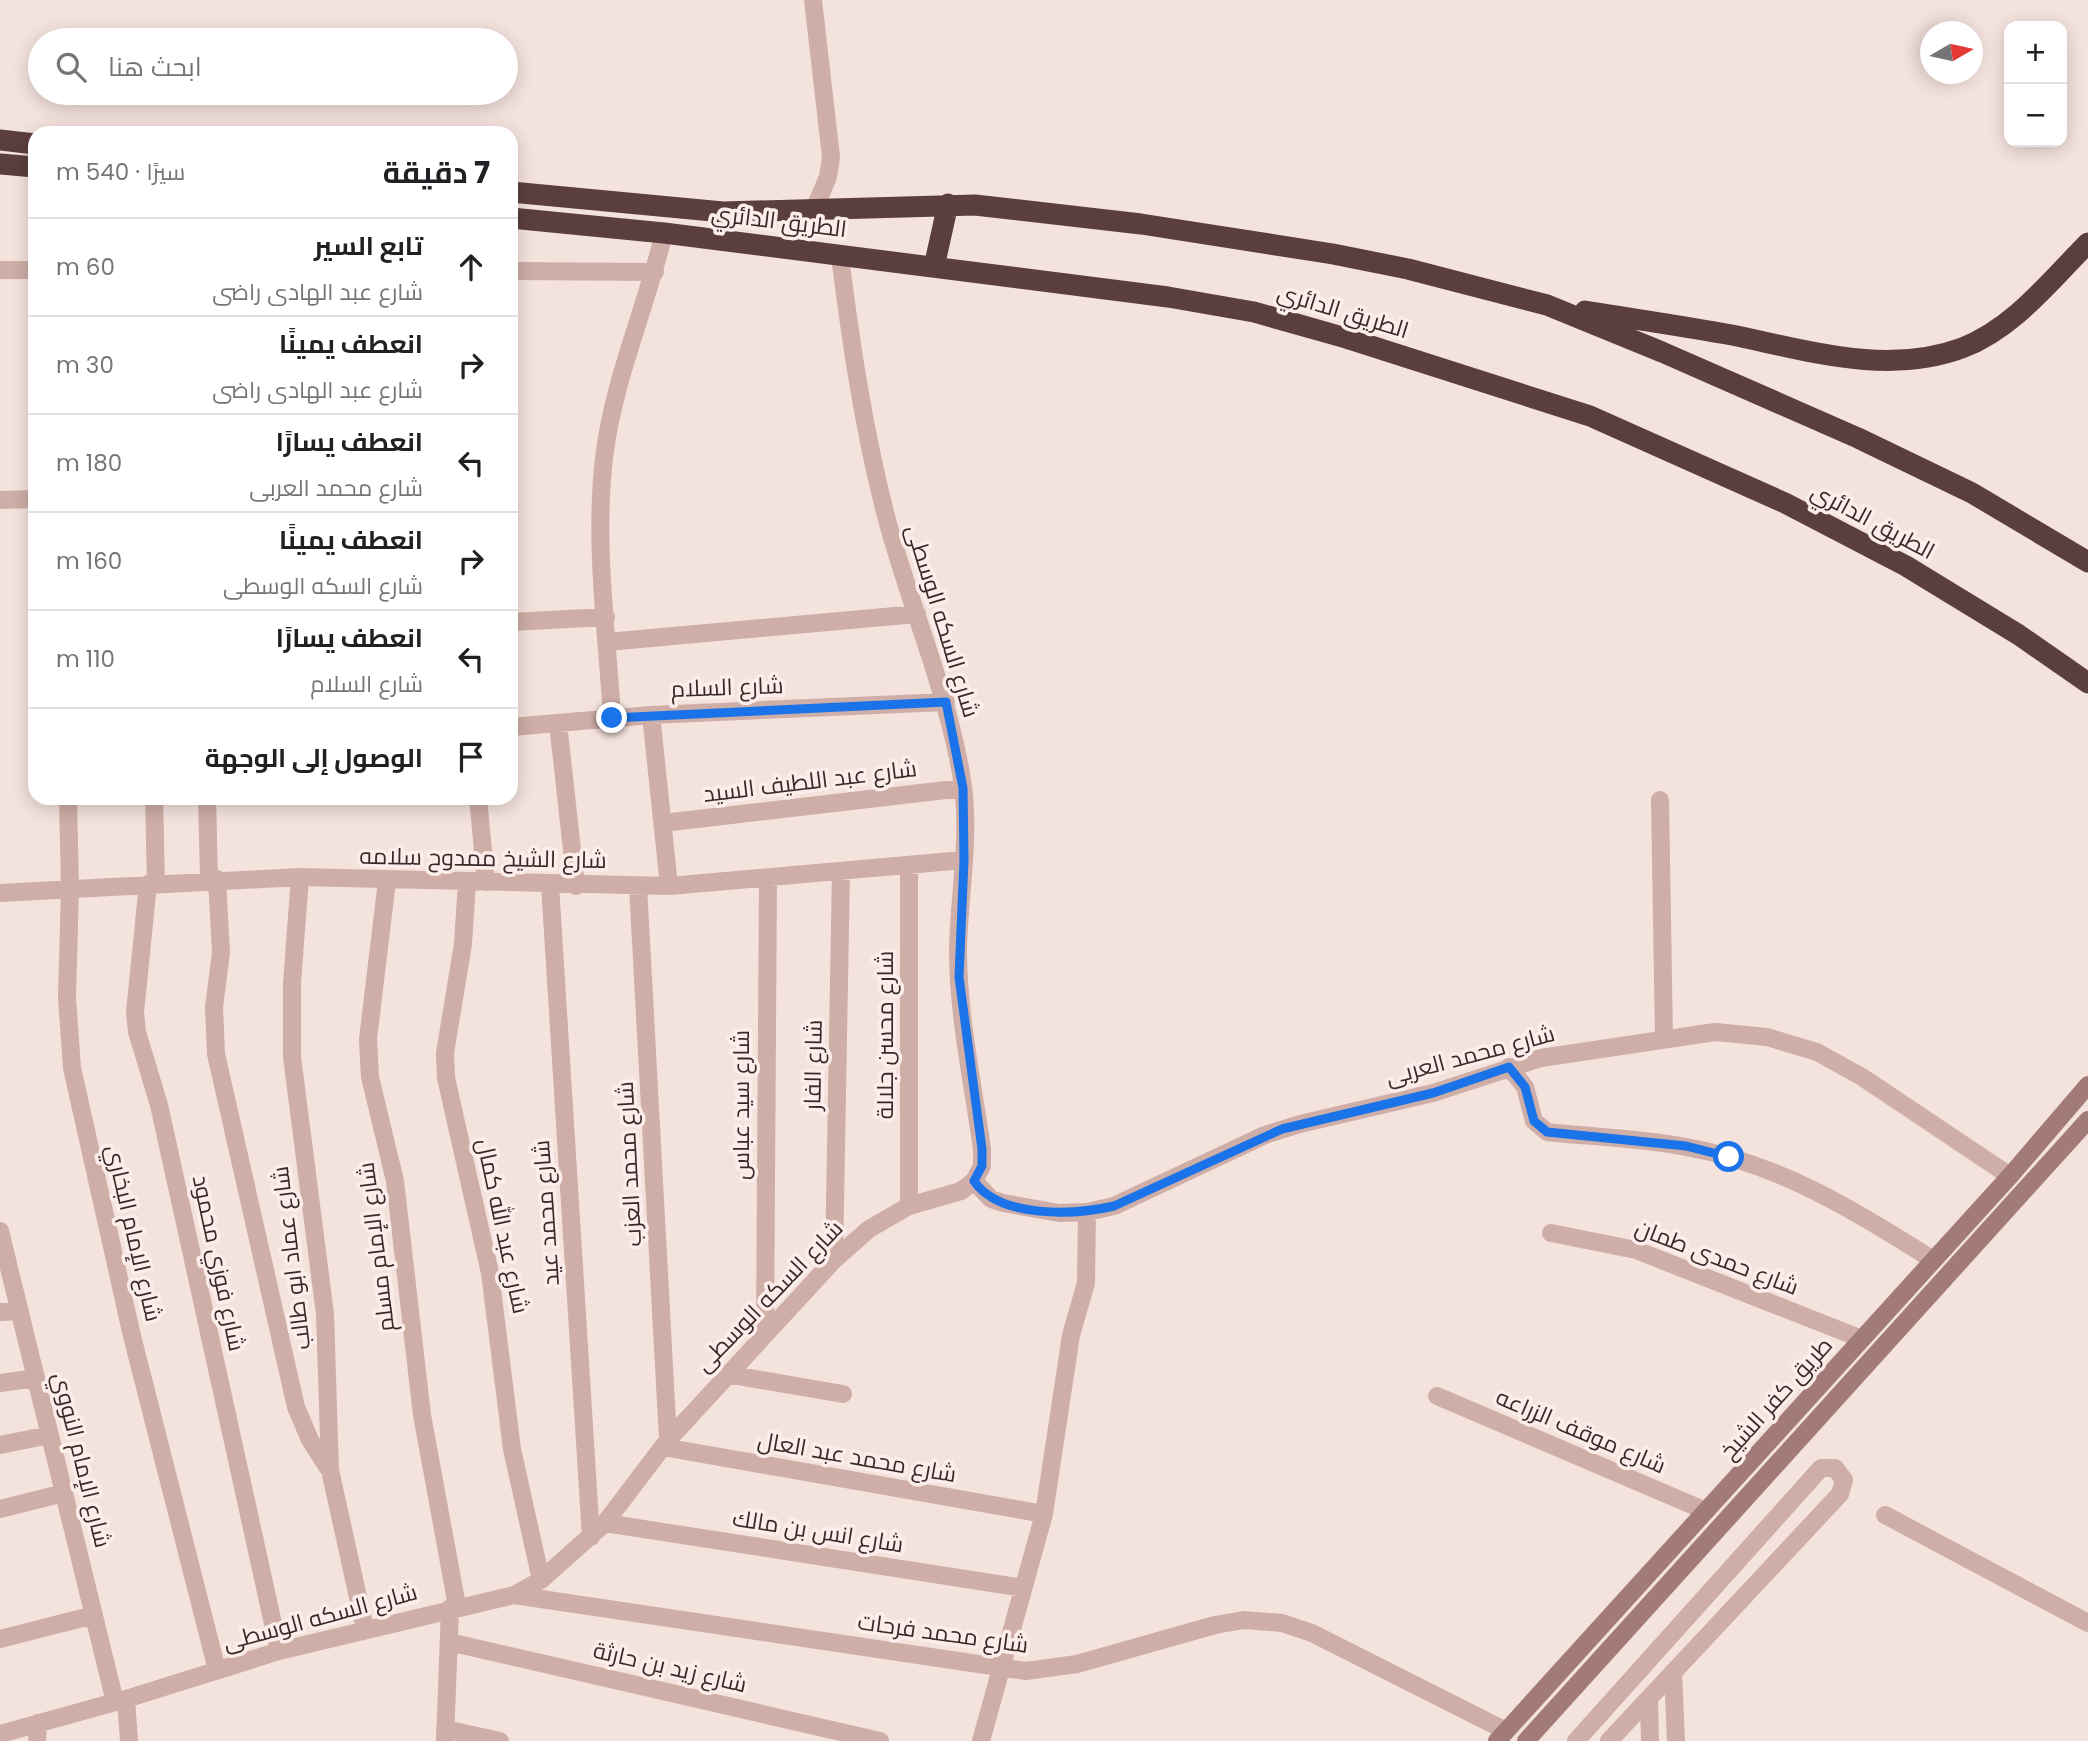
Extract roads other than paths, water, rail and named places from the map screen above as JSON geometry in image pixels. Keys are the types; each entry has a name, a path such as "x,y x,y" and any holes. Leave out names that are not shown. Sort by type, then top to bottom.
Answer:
{"highway":[{"path":"0,140 28,143"},
{"path":"0,164 28,166"},
{"name":"الطريق الدائري","path":"518,193 723,212 813,212 948,204 1142,224 1333,254 1408,269 1547,305 1857,438 1972,493 2088,562"},
{"path":"550,222 551,196"},
{"path":"934,267 948,204"},
{"name":"الطريق الدائري","path":"518,219 664,233 934,267 1168,297 1254,312 1505,387 1590,416 1785,503 1906,566 2019,635 2088,683"},
{"path":"1547,305 1730,335 1839,358 1909,358 1962,348 2014,317 2088,243"}],"street":[{"path":"813,0 831,157 828,177 813,212"},
{"path":"612,718 600,506 604,457 613,408 655,272 664,233"},
{"name":"شارع السكه الوسطى","path":"0,1734 37,1732 121,1700 279,1651 454,1607 514,1595 541,1580 605,1523 665,1444 726,1374 834,1261 869,1229 909,1206 961,1191 974,1181 982,1166 982,1149 959,977 964,860 963,788 946,702 887,517 863,418 840,256"},
{"path":"0,270 28,270"},
{"path":"518,271 655,272"},
{"path":"0,500 28,499"},
{"path":"607,642 917,614"},
{"path":"518,622 606,617"},
{"name":"شارع السلام","path":"518,726 650,715 946,702"},
{"path":"650,715 669,886"},
{"path":"558,723 576,886"},
{"name":"شارع عبد اللطيف السيد","path":"663,824 963,788"},
{"path":"1660,800 1664,1038"},
{"name":"شارع الإمام البخاري","path":"68,805 70,888 67,998 75,1079 132,1336 217,1670"},
{"name":"شارع فوزي محمود","path":"154,805 152,883 135,1012 137,1032 159,1105 279,1651"},
{"path":"208,805 220,953 214,1007 216,1054 296,1407 310,1440 330,1471"},
{"path":"479,805 486,882"},
{"name":"شارع الشيخ ممدوح سلامه","path":"0,893 300,877 576,886 669,886 964,860"},
{"name":"شارع محسن جلالة","path":"909,865 909,1206"},
{"name":"شارع الفار","path":"834,1261 841,871"},
{"name":"شارع عماد ابو طالب","path":"300,877 292,983 292,1058 325,1314 330,1471 365,1629"},
{"name":"شارع سيد عباس","path":"765,1332 768,878"},
{"name":"شارع الإمام مسلم","path":"387,881 368,1039 370,1077 395,1181 422,1415 454,1607 449,1642 445,1735"},
{"name":"شارع عبد الله كمال","path":"467,882 463,944 445,1053 446,1078 490,1273 512,1448 541,1580"},
{"name":"شارع محمد عيد","path":"550,885 591,1537"},
{"name":"شارع محمد العزب","path":"638,886 665,1444"},
{"name":"شارع محمد العربى","path":"974,1181 991,1199 1003,1203 1059,1213 1087,1212 1114,1206 1141,1195 1282,1129 1433,1093 1541,1058 1715,1032 1767,1037 1816,1052 1862,1077 2010,1176"},
{"path":"1509,1067 1525,1087 1534,1121 1547,1132 1686,1146 1761,1168 1853,1209 1933,1261"},
{"name":"طريق كفر الشيخ","path":"1501,1736 2010,1176 2088,1084"},
{"name":"طريق كفر الشيخ","path":"1526,1741 2088,1119"},
{"path":"981,1741 1044,1514 1070,1345 1086,1283 1087,1212"},
{"name":"شارع الإمام النووي","path":"0,1231 94,1615 121,1700 129,1741"},
{"name":"شارع حمدى طمان","path":"1551,1233 1636,1250 1862,1339"},
{"path":"0,1312 20,1311"},
{"path":"726,1374 843,1394"},
{"path":"0,1383 36,1378"},
{"name":"شارع موقف الزراعه","path":"1437,1396 1706,1511"},
{"path":"0,1445 50,1435"},
{"name":"شارع محمد عبد العال","path":"665,1444 1044,1514"},
{"path":"1576,1741 1821,1468 1835,1468 1844,1480 1840,1493 1609,1741"},
{"path":"1725,1489 1741,1503"},
{"path":"0,1509 64,1493"},
{"path":"1885,1516 2088,1623"},
{"name":"شارع انس بن مالك","path":"605,1523 1023,1588"},
{"name":"شارع محمد فرحات","path":"514,1595 1001,1668 1049,1670 1215,1625 1244,1620 1282,1623 1312,1633 1501,1736"},
{"path":"0,1639 94,1615"},
{"name":"شارع زيد بن حارثة","path":"449,1642 880,1741"},
{"path":"1673,1672 1676,1741"},
{"path":"1649,1698 1650,1741"},
{"path":"445,1735 500,1741"}]}
